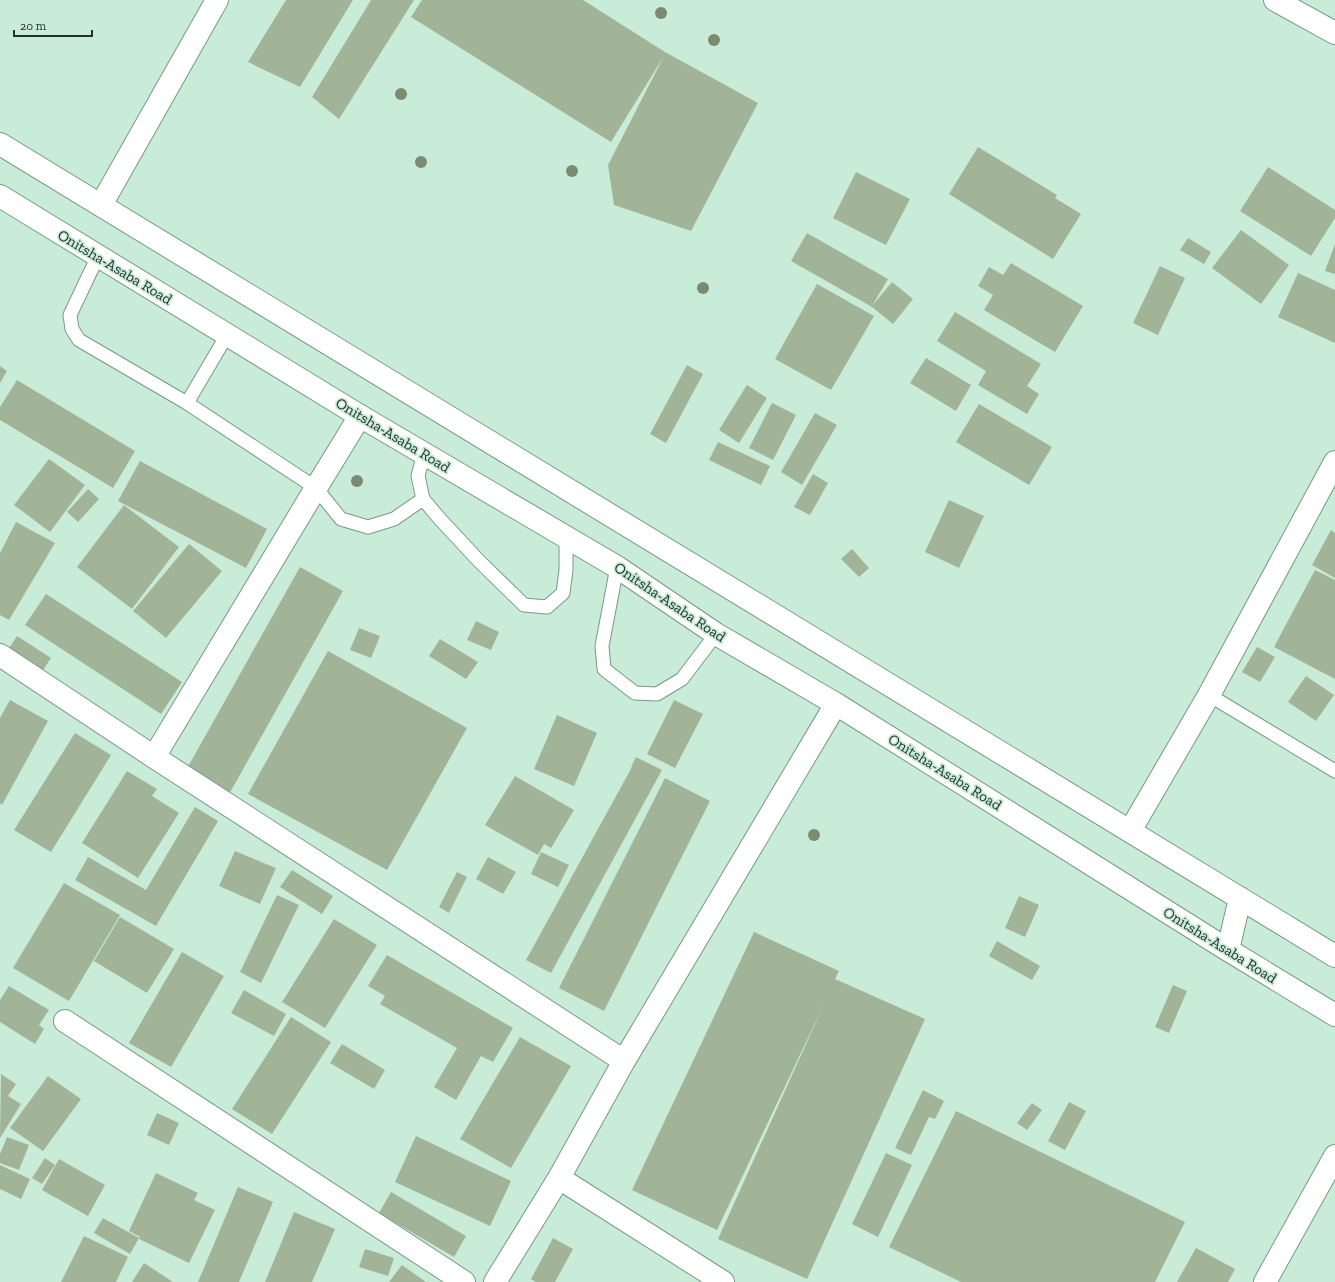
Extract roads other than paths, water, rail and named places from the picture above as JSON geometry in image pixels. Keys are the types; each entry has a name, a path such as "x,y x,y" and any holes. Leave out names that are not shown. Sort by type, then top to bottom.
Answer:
{"main road":[{"path":"101,205 217,0"},
{"path":"1275,0 1335,33"},
{"path":"0,144 1335,956"},
{"name":"Onitsha-Asaba Road","path":"0,196 360,416 617,567 716,634 836,704 1228,950 1335,1015"},
{"path":"154,757 360,416"},
{"path":"1130,832 1209,695 1335,462"},
{"path":"0,656 624,1061"},
{"path":"495,1282 559,1178 624,1061 836,704"},
{"path":"1228,950 1240,898"},
{"path":"65,1021 464,1282"},
{"path":"1265,1282 1335,1156"},
{"path":"559,1178 723,1282"}],"lane":[{"path":"98,256 70,315 72,329 79,340 187,403 316,488 341,519 368,528 394,519 423,499"},
{"path":"187,403 227,335"},
{"path":"424,453 418,476 423,499 473,555 524,605 547,607 563,593 566,570 566,536"},
{"path":"617,567 602,646 604,669 634,693 657,694 682,679 716,634"},
{"path":"1209,695 1335,771"}]}
